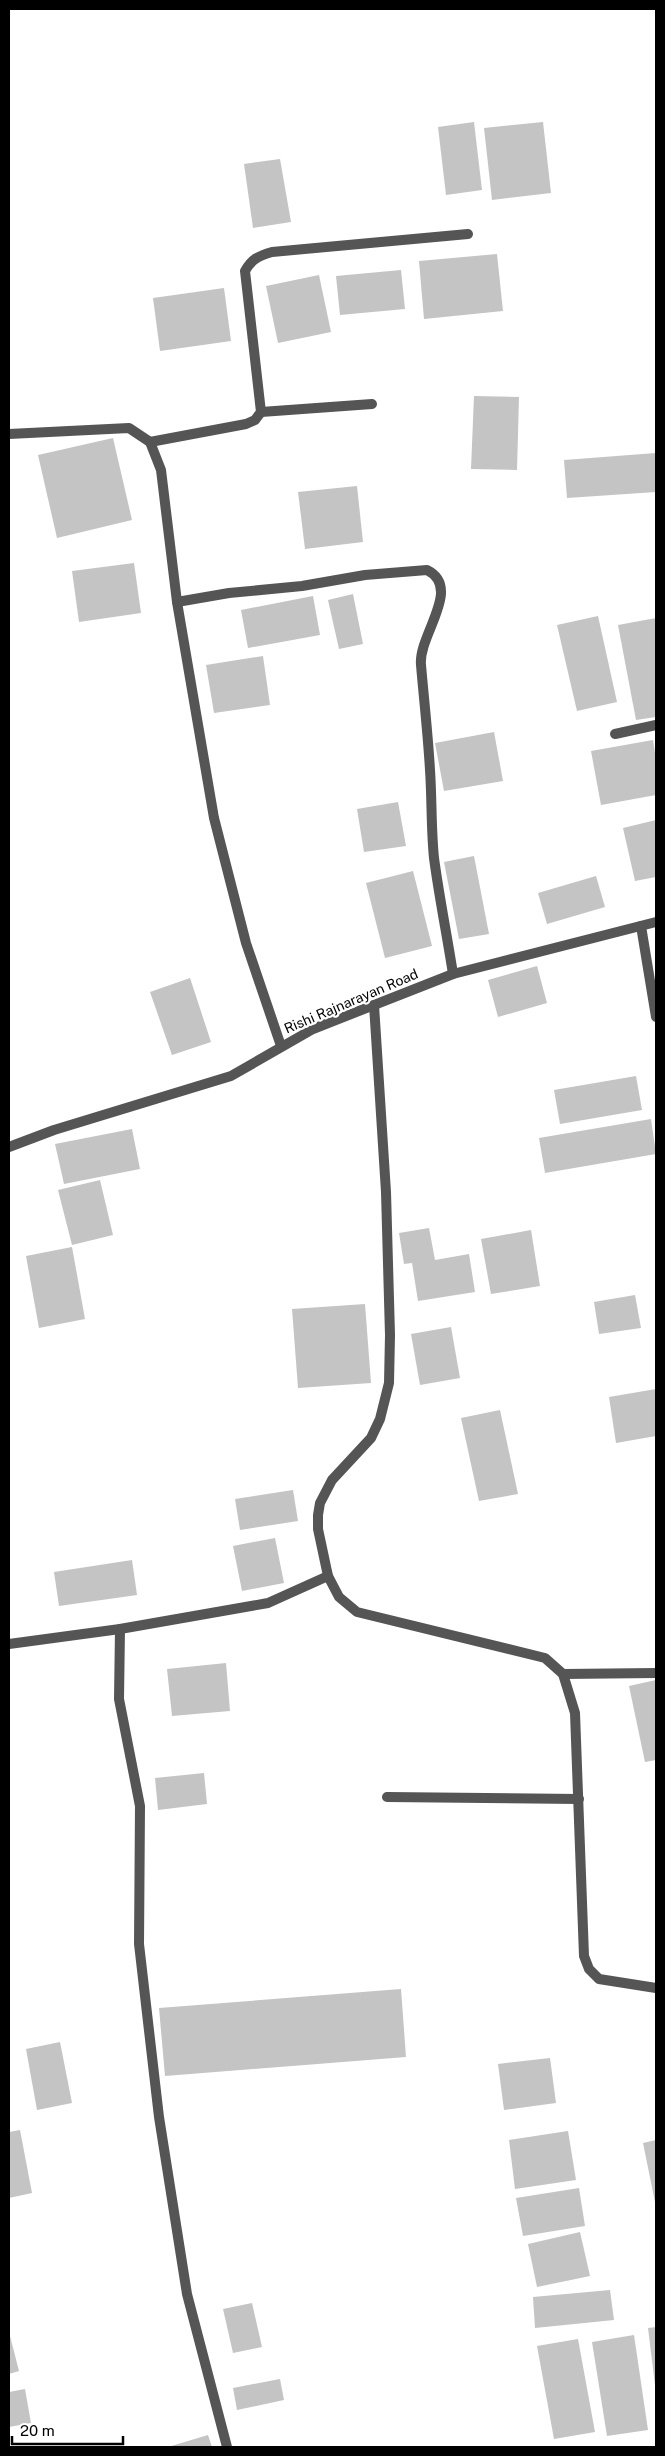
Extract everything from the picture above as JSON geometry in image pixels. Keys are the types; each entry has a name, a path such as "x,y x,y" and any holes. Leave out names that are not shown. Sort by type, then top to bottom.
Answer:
{"street":[{"path":"150,442 246,424 255,420 261,412 245,271 250,261 258,256 272,252 468,234"},
{"path":"261,412 372,404"},
{"path":"9,434 129,428 150,442 161,470 177,602 214,818 246,943 281,1046"},
{"path":"177,602 229,593 302,586 365,575 427,570 436,574 441,585 440,604 425,636 420,657 430,769 434,856 453,974"},
{"path":"615,734 656,726"},
{"name":"Rishi Rajnarayan Road","path":"9,1147 54,1130 231,1076 313,1029 453,974 656,922"},
{"path":"641,926 656,1017"},
{"path":"374,1005 386,1192 390,1335 389,1383 380,1419 371,1438 332,1480 320,1503 318,1529 328,1576 339,1597 357,1612 545,1658 563,1674 575,1713 584,1956 589,1969 599,1979 656,1988"},
{"path":"9,1644 120,1629 268,1603 328,1576"},
{"path":"120,1629 119,1699 140,1806 139,1944 159,2117 187,2294 227,2447"},
{"path":"563,1674 656,1673"},
{"path":"386,1797 578,1799"}],"building":[{"path":"474,122 482,190 446,195 438,127"},
{"path":"543,122 551,193 492,200 484,128"},
{"path":"280,159 291,222 253,228 244,164"},
{"path":"497,254 503,311 424,319 419,261"},
{"path":"401,270 405,309 340,315 336,276"},
{"path":"319,275 331,332 278,343 266,286"},
{"path":"224,288 231,341 160,351 153,298"},
{"path":"474,396 519,397 517,470 471,469"},
{"path":"113,438 132,520 57,538 38,455"},
{"path":"656,453 656,492 567,498 564,460"},
{"path":"357,486 363,542 305,549 298,492"},
{"path":"134,563 141,613 79,622 72,571"},
{"path":"353,594 363,644 339,649 328,600"},
{"path":"313,596 320,635 248,648 241,610"},
{"path":"598,616 617,702 577,711 557,625"},
{"path":"656,618 656,717 636,720 618,625"},
{"path":"263,656 270,705 214,713 206,665"},
{"path":"494,732 503,781 444,791 435,743"},
{"path":"653,740 656,759 656,795 601,805 591,751"},
{"path":"398,802 406,846 364,852 357,809"},
{"path":"656,820 656,877 635,881 623,828"},
{"path":"474,856 489,934 459,939 444,862"},
{"path":"413,871 432,946 385,958 366,883"},
{"path":"596,876 605,907 547,924 538,893"},
{"path":"537,966 547,1003 498,1017 488,980"},
{"path":"190,978 211,1042 172,1055 150,992"},
{"path":"636,1076 642,1110 560,1124 554,1090"},
{"path":"651,1119 656,1154 545,1173 539,1138"},
{"path":"132,1129 140,1169 64,1184 55,1144"},
{"path":"100,1180 113,1235 72,1245 58,1190"},
{"path":"429,1228 435,1260 469,1254 475,1292 418,1301 412,1263 404,1264 399,1233"},
{"path":"531,1230 540,1286 491,1294 481,1239"},
{"path":"72,1247 85,1319 39,1328 26,1256"},
{"path":"635,1295 641,1328 599,1334 594,1302"},
{"path":"365,1304 371,1383 298,1388 292,1309"},
{"path":"451,1327 460,1378 420,1385 411,1334"},
{"path":"656,1389 656,1436 616,1443 609,1397"},
{"path":"500,1410 518,1494 479,1501 461,1418"},
{"path":"293,1490 298,1521 240,1530 235,1499"},
{"path":"275,1538 284,1583 242,1591 233,1546"},
{"path":"132,1560 137,1595 59,1606 54,1572"},
{"path":"226,1663 230,1711 172,1716 167,1669"},
{"path":"656,1680 656,1760 645,1762 629,1686"},
{"path":"204,1773 207,1804 158,1810 155,1778"},
{"path":"401,1989 406,2057 165,2076 159,2008"},
{"path":"60,2042 72,2103 37,2110 26,2049"},
{"path":"550,2058 556,2103 504,2110 498,2064"},
{"path":"20,2130 32,2193 9,2198 9,2132"},
{"path":"568,2131 576,2180 515,2189 509,2140"},
{"path":"656,2140 656,2202 655,2202 643,2143"},
{"path":"579,2188 585,2226 523,2236 516,2198"},
{"path":"580,2232 590,2276 537,2287 528,2244"},
{"path":"610,2290 614,2320 535,2328 533,2297"},
{"path":"252,2303 262,2347 233,2353 223,2309"},
{"path":"656,2327 656,2385 655,2385 648,2328"},
{"path":"9,2332 19,2371 9,2374"},
{"path":"634,2335 648,2430 607,2436 592,2342"},
{"path":"578,2339 595,2432 554,2439 537,2346"},
{"path":"280,2379 284,2400 237,2410 233,2388"},
{"path":"25,2389 31,2423 9,2427 9,2392"},
{"path":"208,2435 212,2447 168,2447"}]}
